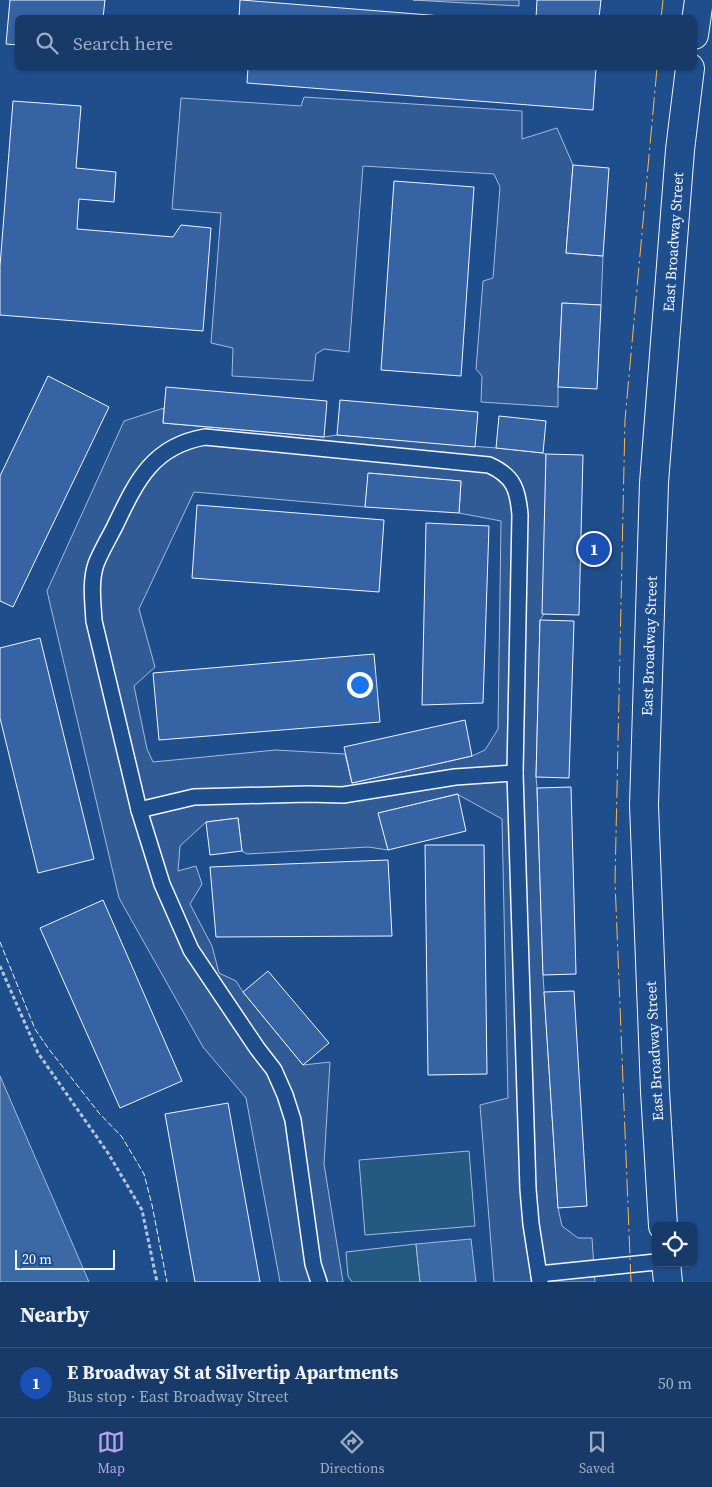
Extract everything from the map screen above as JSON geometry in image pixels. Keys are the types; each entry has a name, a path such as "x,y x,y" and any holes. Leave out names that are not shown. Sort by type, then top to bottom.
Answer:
{"main road":[{"path":"697,15 699,0"},
{"name":"East Broadway Street","path":"664,1222 655,1091 644,805 654,483 680,150 690,70"},
{"path":"666,1267 668,1282"}],"lane":[{"path":"319,1282 313,1264 293,1120 285,1095 274,1070 191,950 162,884 139,810 94,621 92,600 96,565 133,488 145,470 160,457 189,440 205,437 490,465 502,471 512,483 519,498 520,515 515,774 528,1189 531,1224 540,1278 652,1263"},
{"path":"139,810 194,797 343,795 455,777 515,774"}],"path":[{"path":"0,966 38,1053 108,1153 142,1210 157,1282"}],"shaded area":[{"path":"413,0 519,0 519,6"},
{"path":"304,97 522,111 522,139 557,128 573,165 566,253 603,256 601,305 562,303 558,407 481,402 482,376 476,369 483,281 493,278 500,187 494,174 363,166 349,352 324,349 316,354 313,381 232,376 233,348 211,343 221,213 172,209 181,98 301,106"},
{"path":"164,408 163,423 324,437 337,435 546,454 544,614 540,620 536,777 543,975 558,1208 562,1226 578,1238 592,1238 595,1282 494,1282 480,1105 508,1098 502,819 457,794 379,813 388,850 368,847 247,854 242,851 238,818 206,822 180,846 178,871 196,866 202,884 190,904 212,946 219,973 236,981 303,1065 330,1062 324,1164 343,1282 280,1282 246,1098 203,1047 119,898 47,591 124,421","holes":["369,473 461,481 459,513 501,521 498,729 485,750 472,756 352,783 345,754 276,750 153,762 147,749 134,686 155,667 139,609 194,492 365,507"]},
{"path":"0,1076 89,1282 0,1282"},
{"path":"469,1151 475,1226 365,1235 359,1160"},
{"path":"471,1239 476,1282 420,1282 416,1244"},
{"path":"416,1244 420,1282 352,1282 348,1276 346,1252"}],"building":[{"path":"10,0 105,0 103,15 15,15 15,45 6,44"},
{"path":"241,0 429,15 239,15"},
{"path":"537,0 601,0 599,15 536,15"},
{"path":"248,70 596,70 593,110 247,83"},
{"path":"13,101 81,106 76,168 116,172 114,202 79,199 77,229 173,237 181,225 211,228 203,331 0,315 0,266"},
{"path":"573,165 609,168 603,256 566,253"},
{"path":"394,181 474,187 461,376 381,370"},
{"path":"562,303 601,305 597,389 558,387"},
{"path":"48,376 109,407 13,607 0,601 0,476"},
{"path":"166,387 327,401 324,437 163,423"},
{"path":"340,400 478,412 475,447 337,435"},
{"path":"499,416 546,421 543,453 496,448"},
{"path":"546,454 583,455 579,615 542,614"},
{"path":"368,473 461,481 459,513 365,507"},
{"path":"197,505 384,520 379,592 192,578"},
{"path":"426,523 489,526 483,703 422,705"},
{"path":"540,620 574,621 569,778 536,777"},
{"path":"40,638 94,859 38,873 0,718 0,648"},
{"path":"374,654 380,722 159,740 153,673"},
{"path":"465,720 472,756 352,783 344,747"},
{"path":"571,787 576,974 543,975 537,788"},
{"path":"458,794 466,831 388,850 378,813"},
{"path":"238,818 242,851 210,855 206,822"},
{"path":"425,845 484,845 487,1074 428,1075"},
{"path":"388,860 392,936 216,937 210,867"},
{"path":"103,900 182,1081 120,1108 40,928"},
{"path":"268,971 329,1043 303,1065 243,992"},
{"path":"574,991 587,1206 558,1208 544,992"},
{"path":"228,1103 260,1282 195,1282 165,1114"}],"fence":[{"path":"0,942 35,1029 99,1113 122,1137 144,1174 167,1282"}],"power":[{"path":"661,15 663,0"},
{"path":"631,1282 615,881 625,420 657,70"}],"place":[{"name":"E Broadway St at Silvertip Apartments","path":"594,549"}]}
